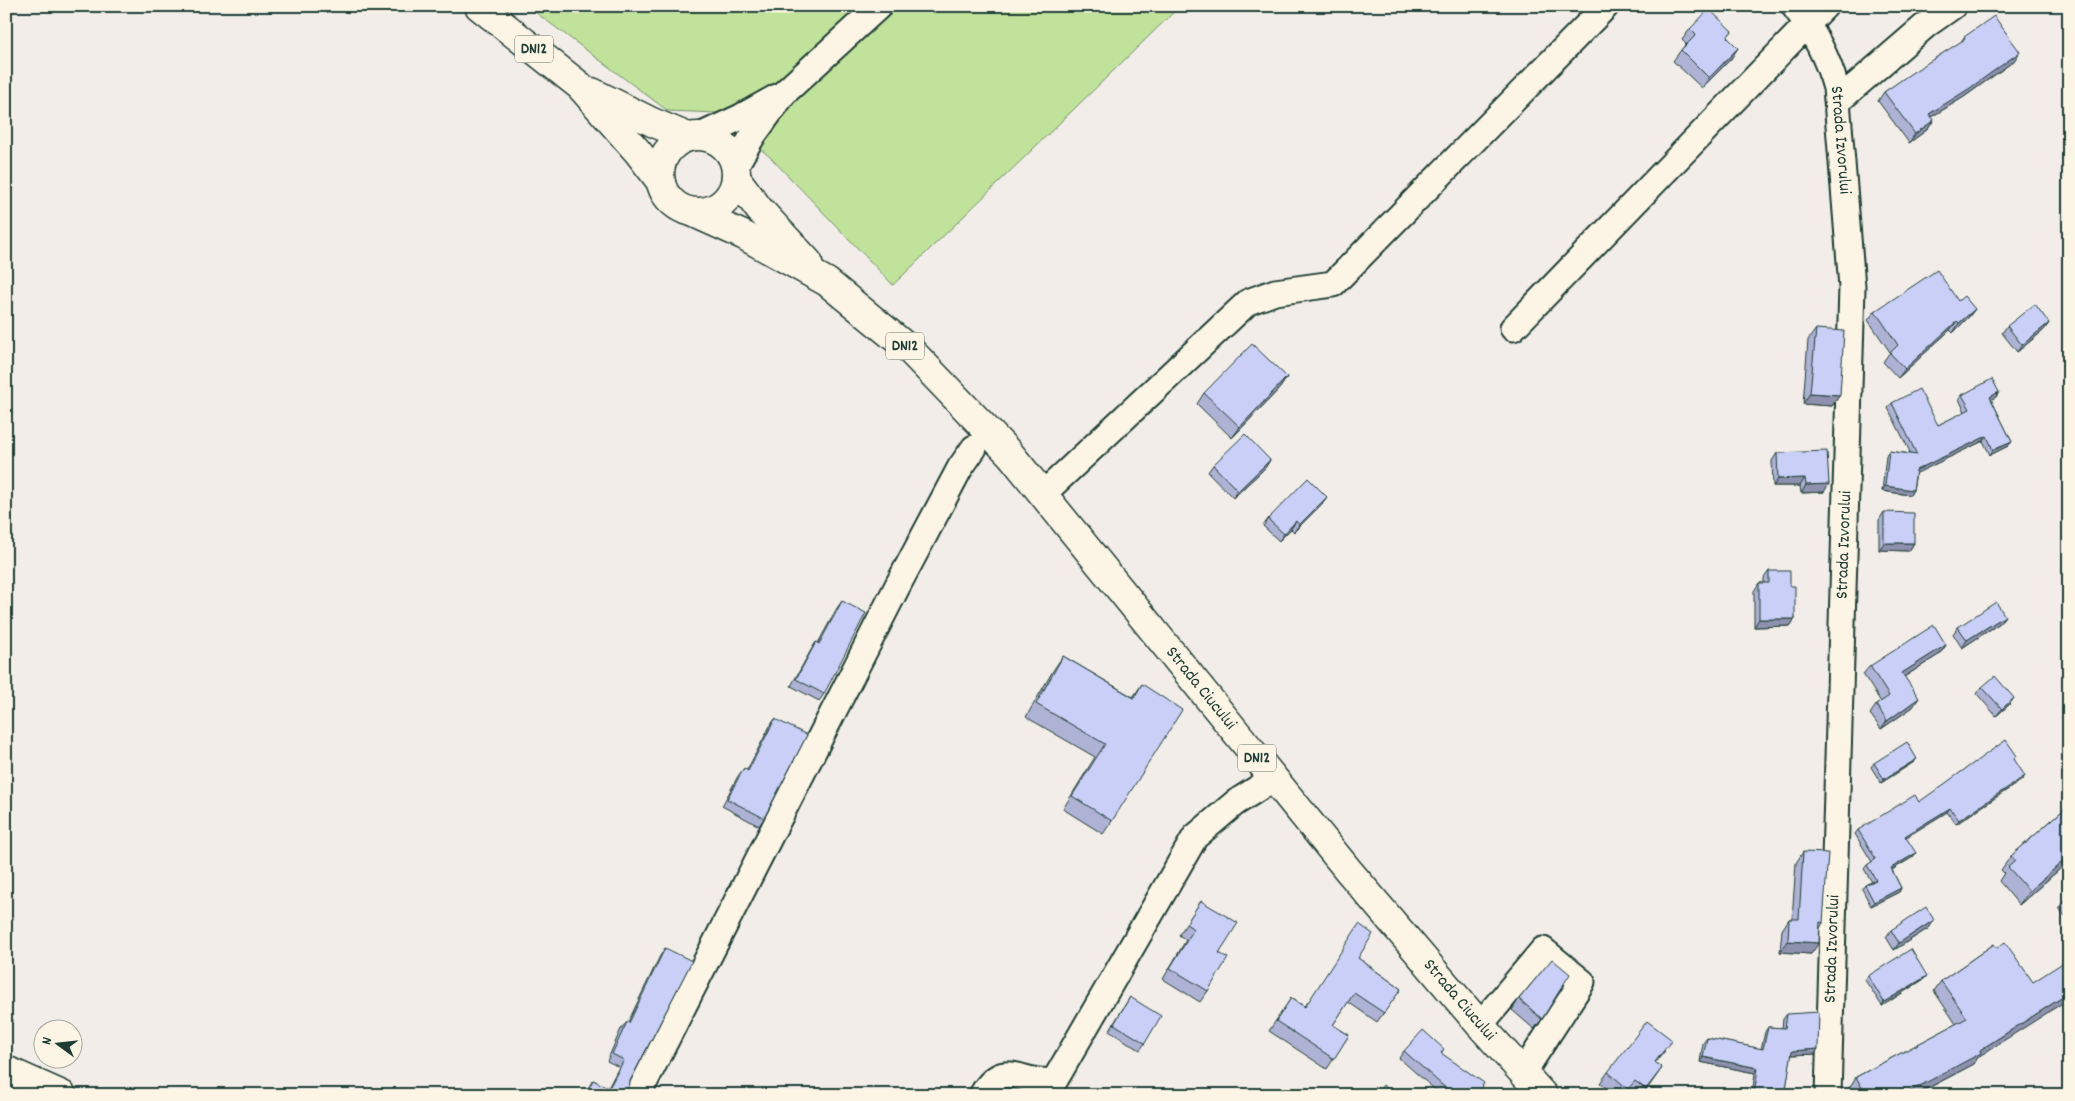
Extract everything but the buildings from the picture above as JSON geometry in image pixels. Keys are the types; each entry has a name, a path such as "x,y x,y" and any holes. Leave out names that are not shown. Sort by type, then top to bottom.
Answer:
{"main road":[{"name":"DN12","path":"479,6 580,86 638,152 661,182"},
{"name":"DN12","path":"580,86 652,122 694,137"},
{"path":"694,137 712,139 723,145 731,155 736,172 729,195 716,208 705,212 692,212 680,208 664,192 661,182 662,166 668,151 677,143 694,137"},
{"name":"DN12","path":"736,172 759,209 826,282"},
{"name":"DN12","path":"692,212 744,235 826,282"},
{"name":"Strada Ciucului","path":"826,282 910,350 1011,455 1348,870 1480,1025 1543,1095"},
{"path":"6,1070 62,1095"}],"street":[{"path":"736,172 752,137 784,93 879,6"},
{"path":"1043,494 1248,302 1275,292 1333,284 1606,6"},
{"path":"1838,101 1926,25 1953,6"},
{"path":"1513,328 1809,12"},
{"name":"Strada Izvorului","path":"1809,12 1831,71 1838,101 1838,126 1852,287 1828,1095"},
{"path":"694,137 741,117 784,93"},
{"path":"638,1095 899,583 960,468 974,448"},
{"path":"982,1095 989,1082 997,1076 1006,1074 1045,1082 1055,1080 1195,837 1220,815 1274,778"},
{"path":"1480,1025 1543,950 1582,982 1523,1073"}],"green space":[{"path":"527,6 1180,6 893,285 770,157 717,113 668,111"}]}
